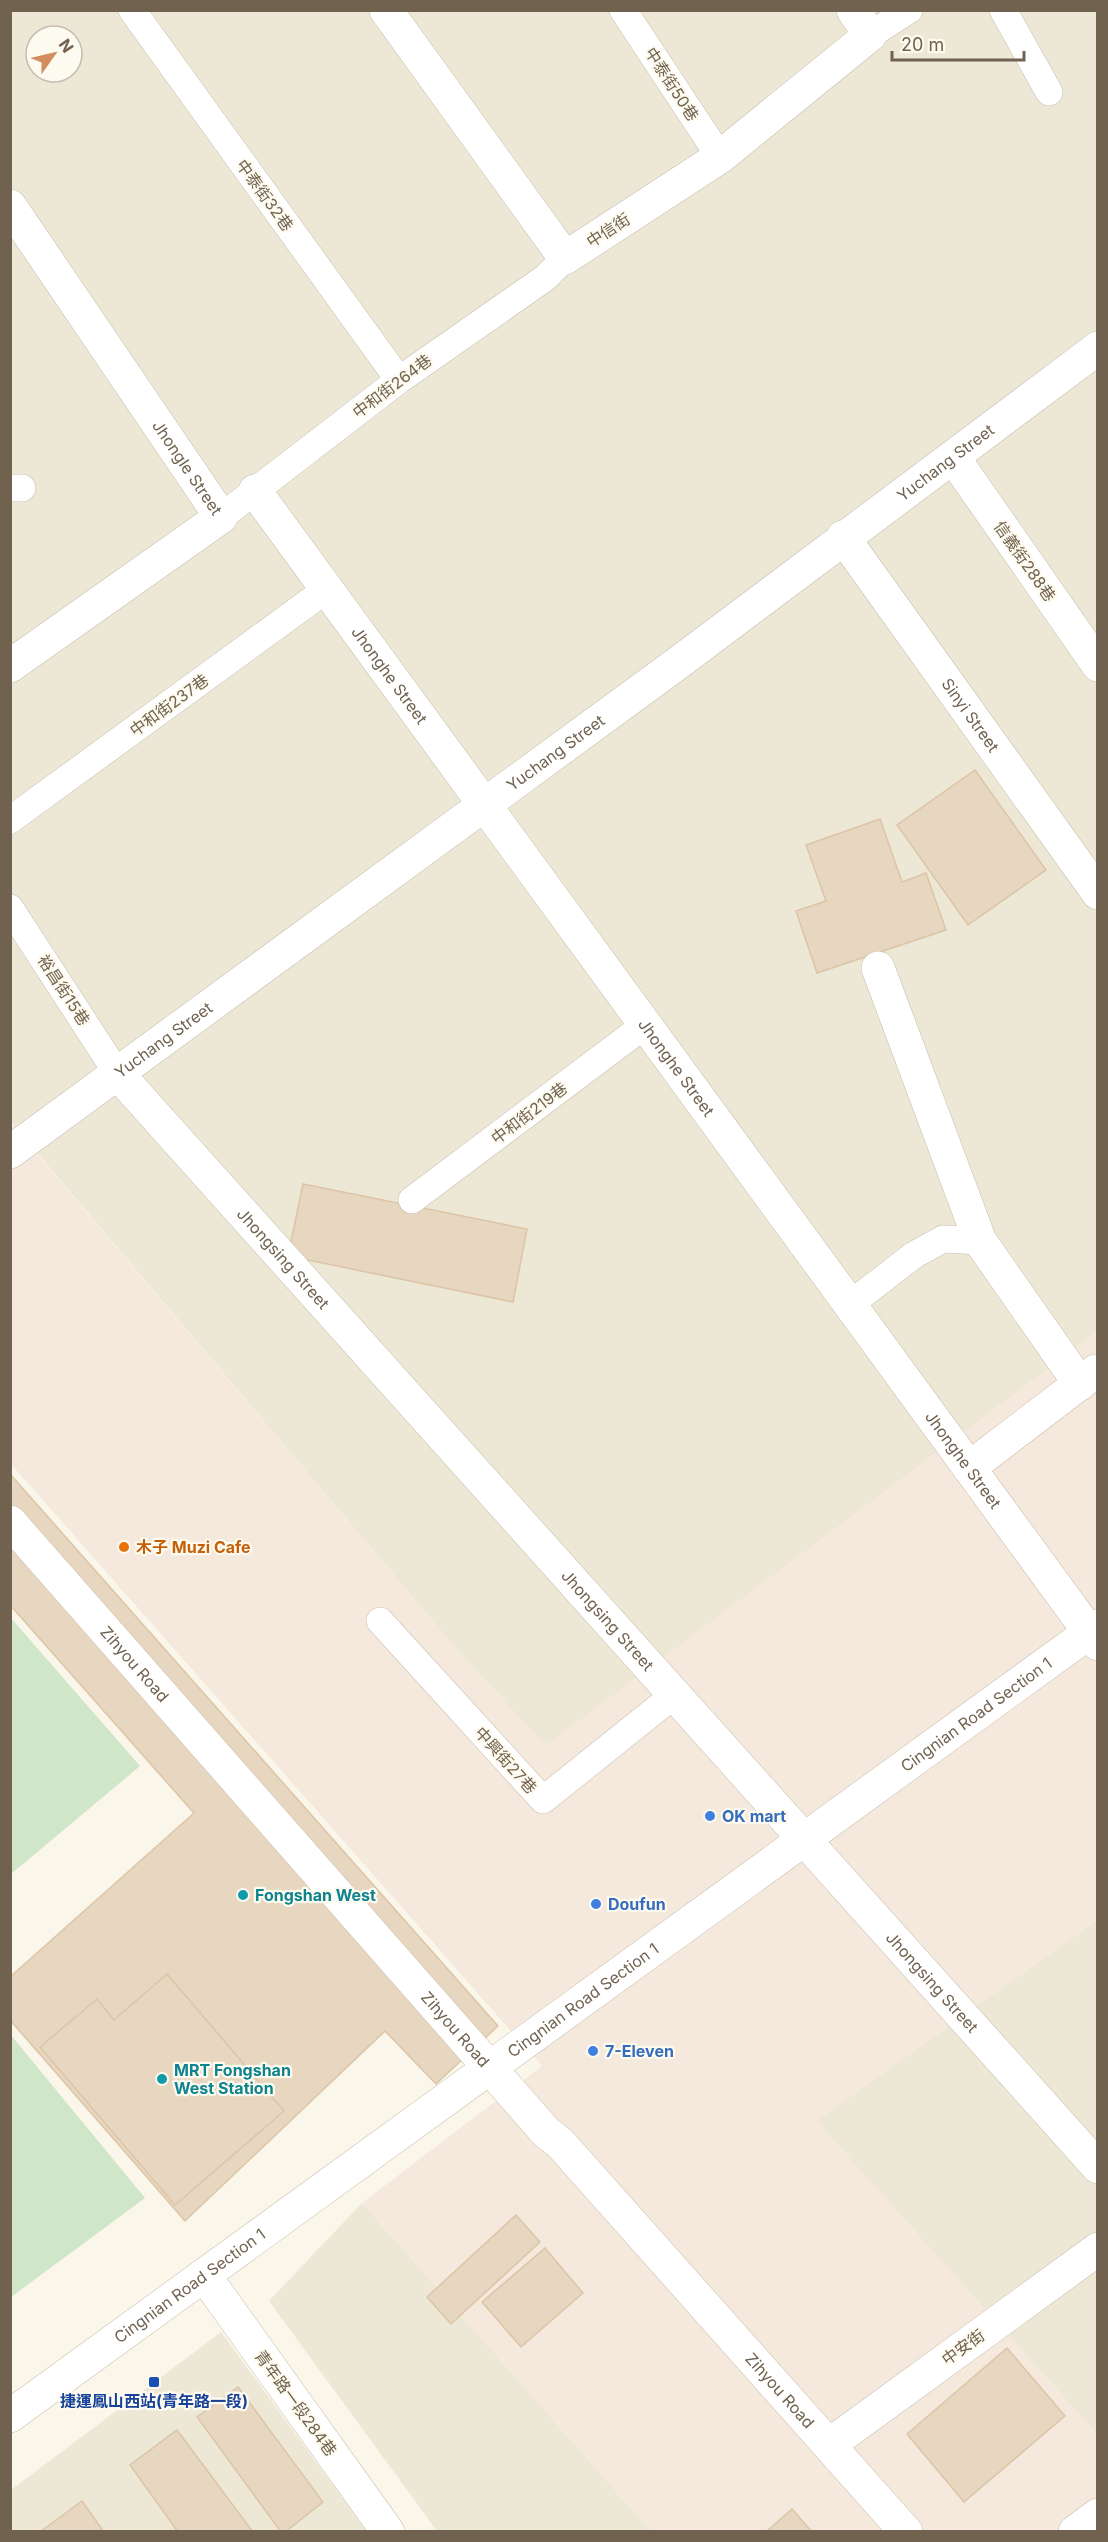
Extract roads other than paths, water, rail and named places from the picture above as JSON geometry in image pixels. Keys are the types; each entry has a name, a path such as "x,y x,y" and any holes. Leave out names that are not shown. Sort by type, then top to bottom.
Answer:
{"street":[{"path":"386,10 566,258"},
{"name":"中信街","path":"566,258 720,157 862,22"},
{"name":"Jhongle Street","path":"10,206 221,517 10,666"},
{"name":"Yuchang Street","path":"10,1152 678,663 1098,348"},
{"name":"信義街288巷","path":"953,457 1098,665"},
{"name":"Jhonghe Street","path":"255,491 849,1305 1095,1634"},
{"name":"Sinyi Street","path":"843,537 1093,878"},
{"path":"878,968 980,1242 1089,1377 969,1468"},
{"name":"Jhongsing Street","path":"117,1073 1098,2167"},
{"name":"Zihyou Road","path":"10,1522 546,2132 560,2143 906,2532"},
{"name":"Cingnian Road Section 1","path":"10,2416 803,1839 1095,1634"},
{"name":"中安街","path":"829,2445 1098,2249"},
{"name":"青年路一段284巷","path":"204,2275 388,2532"},
{"path":"1075,2532 1098,2515"}],"lane":[{"name":"中泰街32巷","path":"132,10 399,380"},
{"name":"中泰街50巷","path":"623,10 720,157"},
{"path":"862,22 909,10"},
{"path":"1003,10 1049,92"},
{"name":"中和街264巷","path":"221,517 399,380 544,278 566,258"},
{"name":"中和街237巷","path":"10,820 327,589"},
{"name":"裕昌街15巷","path":"10,908 117,1073"},
{"name":"中和街219巷","path":"412,1200 645,1025"},
{"path":"849,1305 914,1255 943,1239 980,1242"},
{"name":"中興街27巷","path":"380,1621 543,1800 674,1695"}],"place":[{"name":"木子 Muzi Cafe","path":"124,1547"},
{"name":"OK mart","path":"710,1816"},
{"name":"Fongshan West","path":"243,1895"},
{"name":"Doufun","path":"596,1904"},
{"name":"7-Eleven","path":"593,2051"},
{"name":"MRT Fongshan West Station","path":"162,2079"},
{"name":"捷運鳳山西站(青年路一段)","path":"154,2382"}]}
